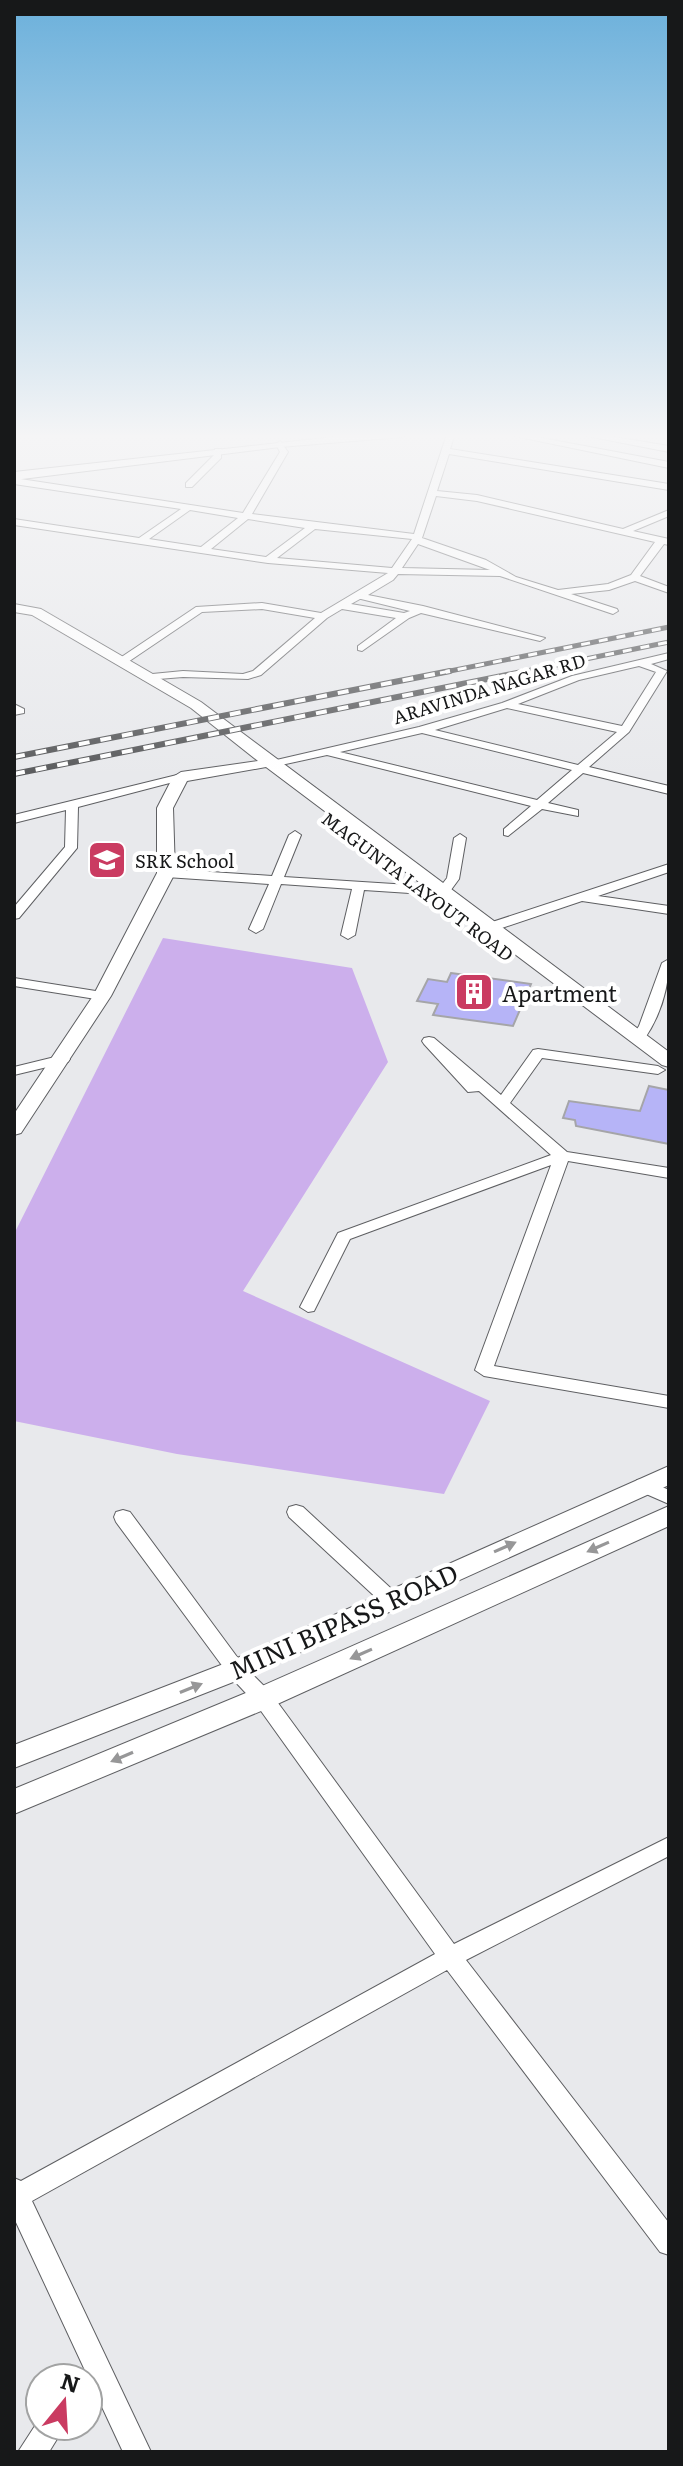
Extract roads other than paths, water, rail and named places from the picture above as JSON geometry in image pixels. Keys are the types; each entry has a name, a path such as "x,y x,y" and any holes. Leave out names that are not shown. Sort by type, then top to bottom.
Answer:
{"street":[{"path":"197,549 268,560 395,571 503,573"},
{"path":"268,560 282,549"},
{"path":"146,677 250,675 261,670 323,616 390,578 410,549"},
{"path":"450,549 553,593 613,611"},
{"path":"635,577 640,564 658,549"},
{"path":"553,593 608,588 635,577 669,590"},
{"path":"361,596 540,638"},
{"path":"121,662 200,609 262,606 323,616"},
{"path":"341,606 405,616"},
{"name":"MAGUNTA LAYOUT ROAD","path":"14,608 36,612 169,691 182,706 434,891 665,1070"},
{"path":"362,648 405,616 423,609"},
{"name":"ARAVINDA NAGAR RD","path":"265,765 330,753 422,730 506,705 576,678 669,656"},
{"path":"508,832 625,730 662,671 637,662"},
{"path":"506,705 625,730"},
{"path":"422,730 669,790"},
{"path":"330,753 574,813"},
{"path":"14,819 181,777 265,765"},
{"path":"14,1129 102,996 166,873 165,808 181,777"},
{"path":"14,915 71,848 72,805"},
{"path":"256,929 295,835"},
{"path":"166,873 434,891 453,879 460,838"},
{"path":"491,927 669,868"},
{"path":"348,935 359,885"},
{"name":"MAGUNTA LAYOUT ROAD","path":"434,891 491,927 638,1038 665,1070"},
{"path":"581,897 669,910"},
{"path":"638,1038 646,1026 669,963"},
{"path":"14,982 102,996"},
{"path":"473,1089 429,1041 562,1156"},
{"path":"502,1104 538,1053 665,1070"},
{"path":"14,1071 63,1059"},
{"path":"562,1156 484,1370 669,1402"},
{"path":"308,1307 344,1236 562,1156 669,1173"},
{"path":"656,1480 669,1498"},
{"name":"MINI BIPASS ROAD","path":"14,1757 236,1670 656,1480"},
{"path":"296,1512 390,1599"},
{"path":"14,1802 263,1698 669,1515"},
{"path":"123,1517 236,1670 263,1698 450,1957 669,2243"},
{"path":"87,2362 16,2193 450,1957 669,1846"},
{"path":"104,2394 137,2452"}],"railway":[{"path":"448,671 669,627"},
{"path":"517,673 669,642"},
{"path":"14,757 448,671"},
{"path":"440,673 448,671"},
{"path":"14,774 527,671"}],"place":[{"name":"SRK School","path":"107,860"},
{"name":"Apartment","path":"474,992"}]}
